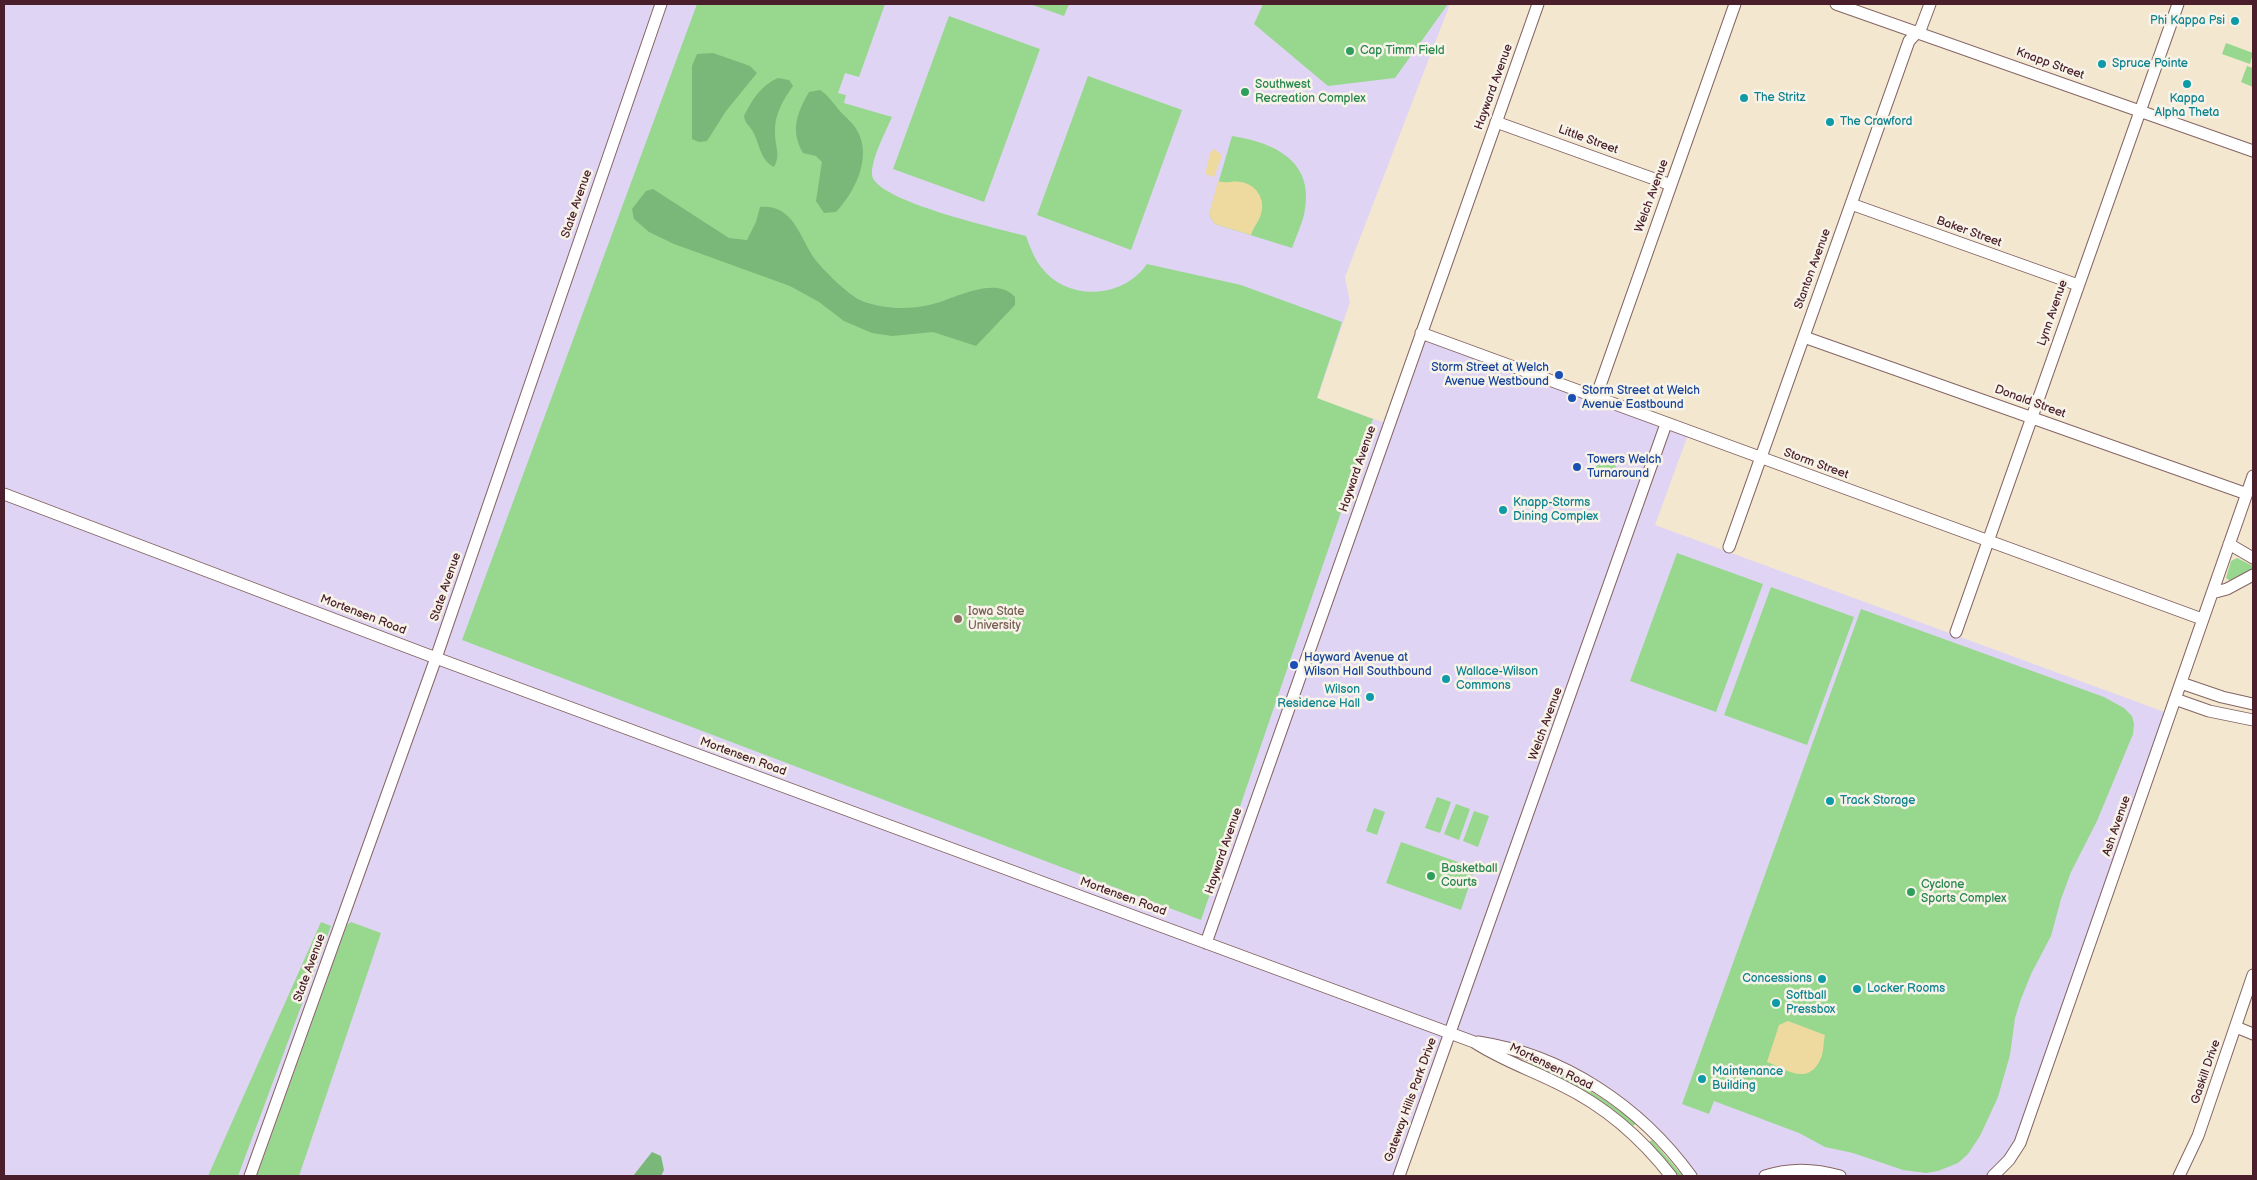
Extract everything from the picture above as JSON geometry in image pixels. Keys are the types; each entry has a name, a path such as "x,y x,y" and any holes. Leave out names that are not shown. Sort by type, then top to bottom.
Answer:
{"street":[{"name":"State Avenue","path":"250,1176 436,658 661,4"},
{"name":"Hayward Avenue","path":"1206,943 1538,4"},
{"name":"Welch Avenue","path":"1596,397 1735,4"},
{"name":"Knapp Street","path":"1836,4 2253,151"},
{"name":"Stanton Avenue","path":"1729,547 1909,41 1918,32 1930,4"},
{"name":"Lynn Avenue","path":"1956,632 2178,4"},
{"name":"Little Street","path":"1496,122 1670,185"},
{"name":"Baker Street","path":"1851,204 2078,285"},
{"name":"Storm Street","path":"1421,333 2202,619"},
{"name":"Donald Street","path":"1804,337 2247,494"},
{"name":"Welch Avenue","path":"1450,1033 1666,424"},
{"name":"Ash Avenue","path":"1992,1176 2009,1160 2020,1143 2253,476"},
{"name":"Mortensen Road","path":"4,494 436,658 1474,1042 1510,1063 1586,1098 1639,1139 1672,1176"},
{"path":"2229,544 2253,558"},
{"path":"2212,593 2227,589 2253,575"},
{"path":"2180,683 2222,697 2253,704"},
{"path":"2175,699 2209,711 2253,720"},
{"name":"Gaskill Drive","path":"2179,1176 2198,1136 2253,975"},
{"path":"2236,1027 2253,1034"},
{"name":"Gateway Hills Park Drive","path":"1398,1176 1450,1033"},
{"name":"Mortensen Road","path":"1474,1042 1514,1049 1545,1060 1568,1071 1621,1104 1650,1127 1691,1176"},
{"path":"1765,1176 1790,1170 1820,1171 1840,1176"}],"shaded area":[{"name":"Iowa State University","path":"4,4 1450,4 1345,277 1350,302 1317,399 1388,424 1421,333 1689,432 1655,525 2170,714 2020,1143 1993,1176 1691,1176 1666,1145 1568,1071 1450,1033 1399,1176 4,1176"}],"green space":[{"path":"697,4 885,4 859,77 845,73 838,93 846,95 844,103 892,117 876,153 872,168 872,175 878,185 894,195 940,213 1026,236 1034,256 1041,267 1052,278 1065,286 1080,291 1110,290 1137,276 1147,264 1241,285 1342,322 1317,398 1373,419 1201,920 462,640"},
{"path":"1030,4 1069,4 1064,16"},
{"name":"Cap Timm Field","path":"1263,4 1448,4 1395,78 1328,86 1254,24"},
{"path":"949,16 1040,49 984,202 893,169"},
{"path":"2226,43 2253,53 2250,64 2222,54"},
{"path":"713,53 750,66 757,73 726,111 707,141 699,142 692,139 692,66 697,54"},
{"path":"2247,66 2253,68 2253,87 2241,82"},
{"path":"1088,76 1182,110 1131,250 1037,215"},
{"path":"778,78 789,80 793,86 783,102 776,120 777,155 774,167 765,160 755,135 744,116 758,94"},
{"path":"820,90 855,127 862,144 863,154 859,176 849,195 836,212 824,213 816,201 822,162 816,156 803,153 799,145 796,129 798,114 809,92"},
{"path":"1232,136 1248,139 1277,150 1289,158 1298,169 1304,181 1306,197 1304,215 1292,248 1215,224 1209,215"},
{"path":"653,189 729,238 747,240 756,222 760,207 771,207 780,211 794,223 814,258 823,269 850,294 870,304 895,308 921,307 974,290 996,288 1007,291 1015,297 1015,305 976,346 933,332 892,336 872,333 844,321 819,302 790,286 674,244 649,232 634,219 632,209 646,191"},
{"path":"1606,457 1613,460 1616,467 1613,474 1606,477 1599,474 1596,467 1599,460"},
{"path":"1677,553 1763,584 1716,712 1630,681"},
{"path":"2237,558 2253,566 2253,569 2232,582 2226,578 2231,561"},
{"path":"1771,587 1854,617 1807,745 1724,715"},
{"name":"Cyclone Sports Complex","path":"1861,609 2104,697 2124,708 2132,716 2134,724 2133,734 2097,821 2071,872 2051,936 2031,974 2021,999 2015,1018 2010,1055 1998,1097 1980,1136 1968,1154 1958,1163 1938,1171 1926,1173 1903,1170 1853,1153 1825,1147 1799,1133 1714,1101 1709,1114 1682,1104"},
{"path":"1437,797 1451,802 1440,833 1425,828"},
{"path":"1456,804 1470,809 1459,840 1444,834"},
{"path":"1374,808 1385,812 1377,835 1366,831"},
{"path":"1474,811 1489,816 1478,847 1463,841"},
{"name":"Basketball Courts","path":"1401,842 1475,868 1461,910 1386,883"},
{"path":"321,922 331,926 238,1176 208,1176"},
{"path":"351,922 381,933 299,1176 257,1176 347,925"},
{"path":"1531,1060 1585,1088 1636,1123 1633,1126 1609,1107 1584,1091 1529,1065"},
{"path":"1652,1140 1683,1176 1678,1176 1649,1142"},
{"path":"652,1152 661,1156 664,1170 661,1176 633,1176"}],"sand":[{"path":"1214,149 1222,155 1214,177 1205,174 1210,153"},
{"path":"1218,181 1246,183 1258,193 1261,198 1262,209 1251,235 1215,224 1209,215"},
{"path":"1788,1021 1825,1035 1821,1058 1816,1067 1810,1072 1796,1074 1767,1062 1779,1025"}],"place":[{"name":"Phi Kappa Psi","path":"2235,21"},
{"name":"Cap Timm Field","path":"1350,51"},
{"name":"Spruce Pointe","path":"2102,64"},
{"name":"Kappa Alpha Theta","path":"2187,84"},
{"name":"Southwest Recreation Complex","path":"1245,92"},
{"name":"The Stritz","path":"1744,98"},
{"name":"The Crawford","path":"1830,122"},
{"name":"Storm Street at Welch Avenue Westbound","path":"1559,375"},
{"name":"Storm Street at Welch Avenue Eastbound","path":"1572,398"},
{"name":"Towers Welch Turnaround","path":"1577,467"},
{"name":"Knapp-Storms Dining Complex","path":"1503,510"},
{"name":"Iowa State University","path":"958,619"},
{"name":"Hayward Avenue at Wilson Hall Southbound","path":"1294,665"},
{"name":"Wallace-Wilson Commons","path":"1446,679"},
{"name":"Wilson Residence Hall","path":"1370,697"},
{"name":"Track Storage","path":"1830,801"},
{"name":"Basketball Courts","path":"1431,876"},
{"name":"Cyclone Sports Complex","path":"1911,892"},
{"name":"Concessions","path":"1822,979"},
{"name":"Locker Rooms","path":"1857,989"},
{"name":"Softball Pressbox","path":"1776,1003"},
{"name":"Maintenance Building","path":"1702,1079"}]}
